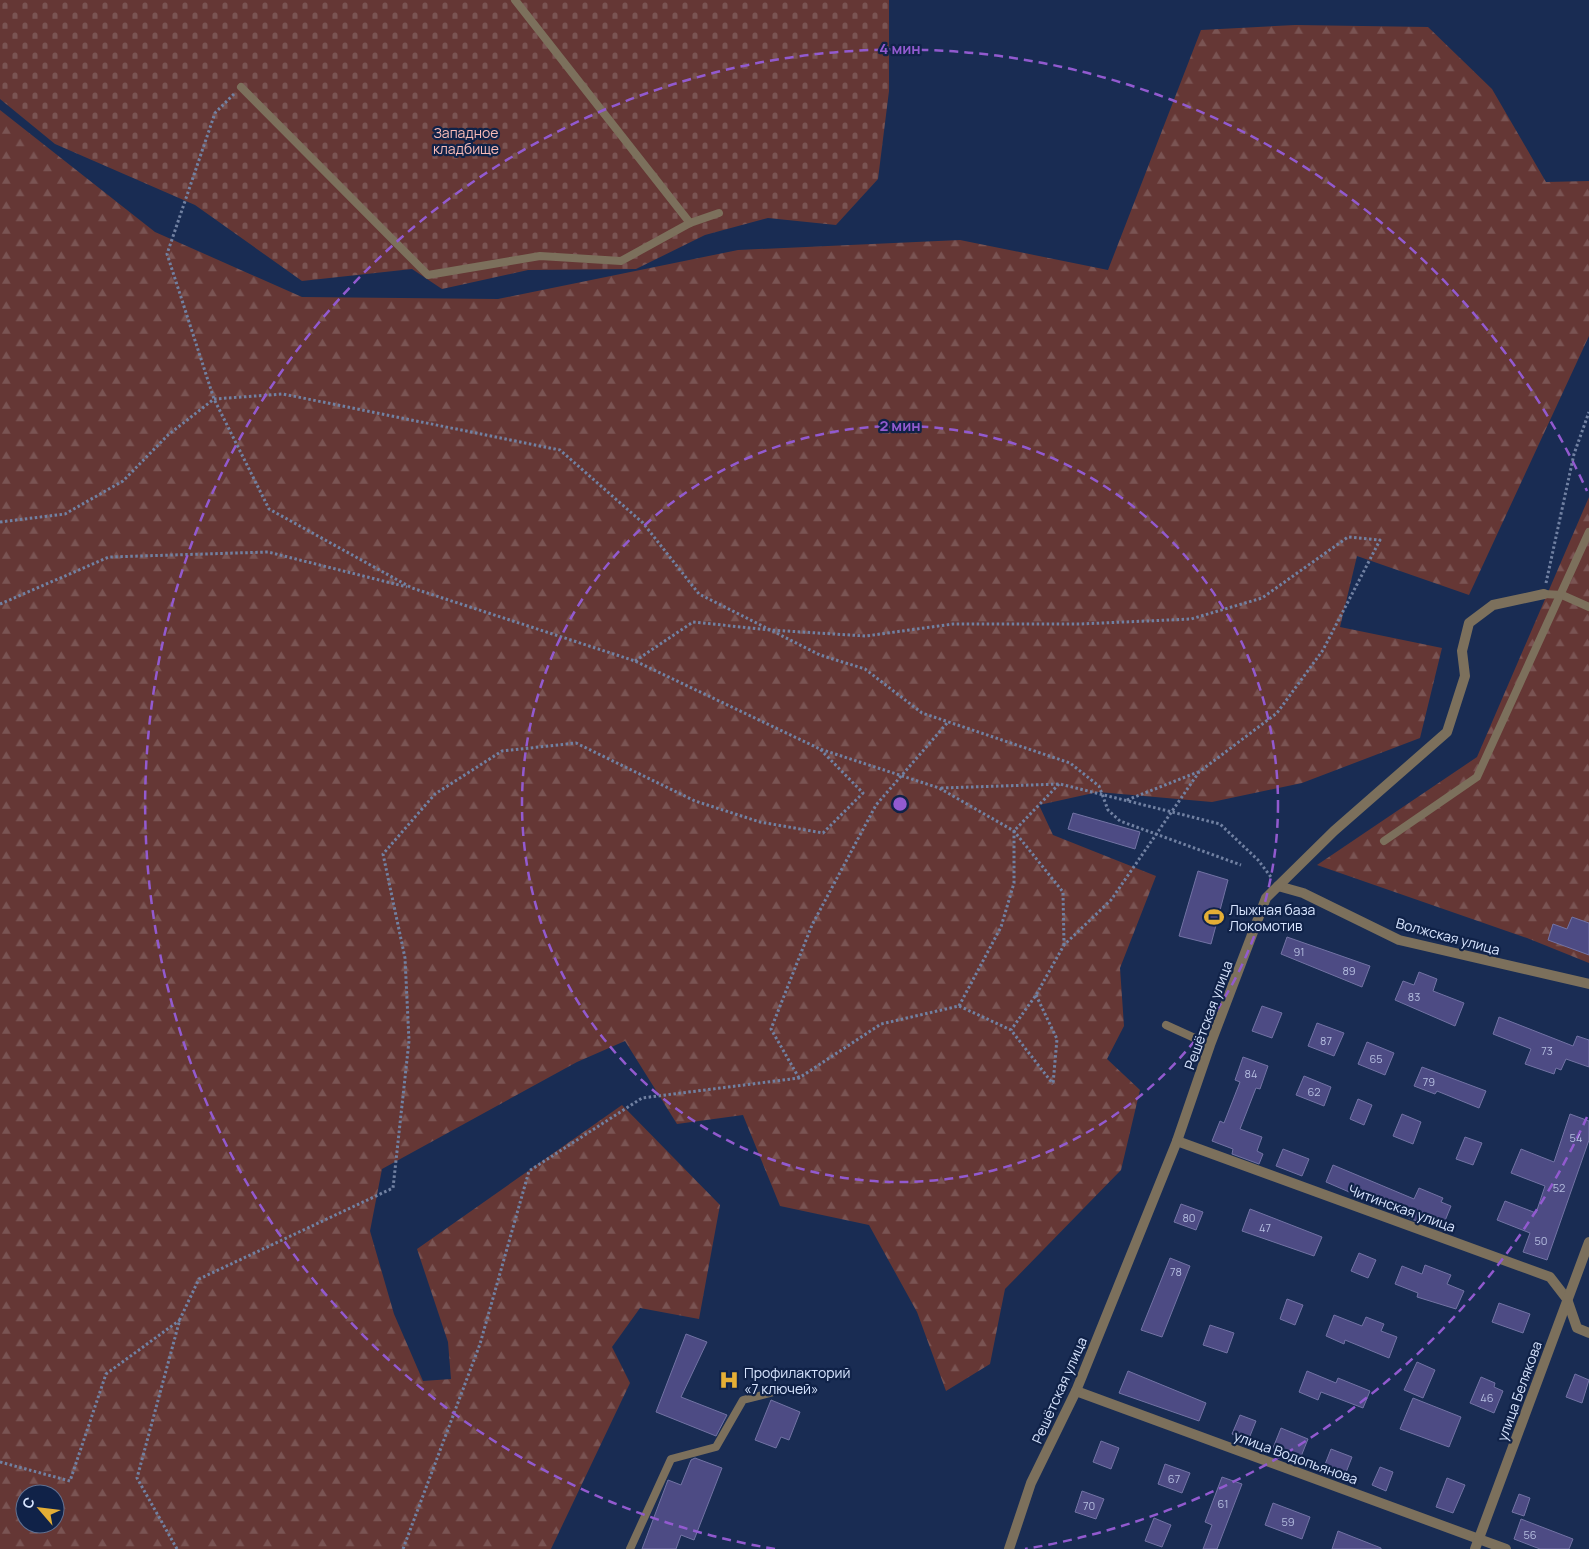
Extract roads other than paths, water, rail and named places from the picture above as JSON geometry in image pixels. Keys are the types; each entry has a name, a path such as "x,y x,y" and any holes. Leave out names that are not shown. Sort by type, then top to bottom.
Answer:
{"street":[{"name":"Решётская улица","path":"1009,1549 1031,1483 1076,1391 1177,1141 1210,1045 1266,898 1334,831 1447,732 1465,676 1462,651 1469,623 1493,605 1544,594"},
{"name":"Волжская улица","path":"1278,886 1303,893 1398,940 1589,984"},
{"name":"Читинская улица","path":"1177,1141 1550,1276 1567,1299 1577,1328 1589,1332"},
{"name":"улица Белякова","path":"1477,1544 1589,1242"},
{"name":"улица Водопьянова","path":"1076,1391 1477,1544 1506,1549"}],"lane":[{"path":"515,0 690,223"},
{"path":"241,87 428,275 540,256 621,261 690,223 719,213"},
{"path":"1384,841 1477,777 1562,595 1589,532"},
{"path":"1544,594 1562,595 1589,607"},
{"path":"1166,1025 1210,1045"},
{"path":"630,1549 671,1459 716,1447 743,1400 774,1392"}],"place":[{"name":"Лыжная база Локомотив","path":"1214,917"},
{"name":"Профилакторий «7 ключей»","path":"729,1380"}],"park label":[{"name":"Западное кладбище","path":"466,140"}]}
